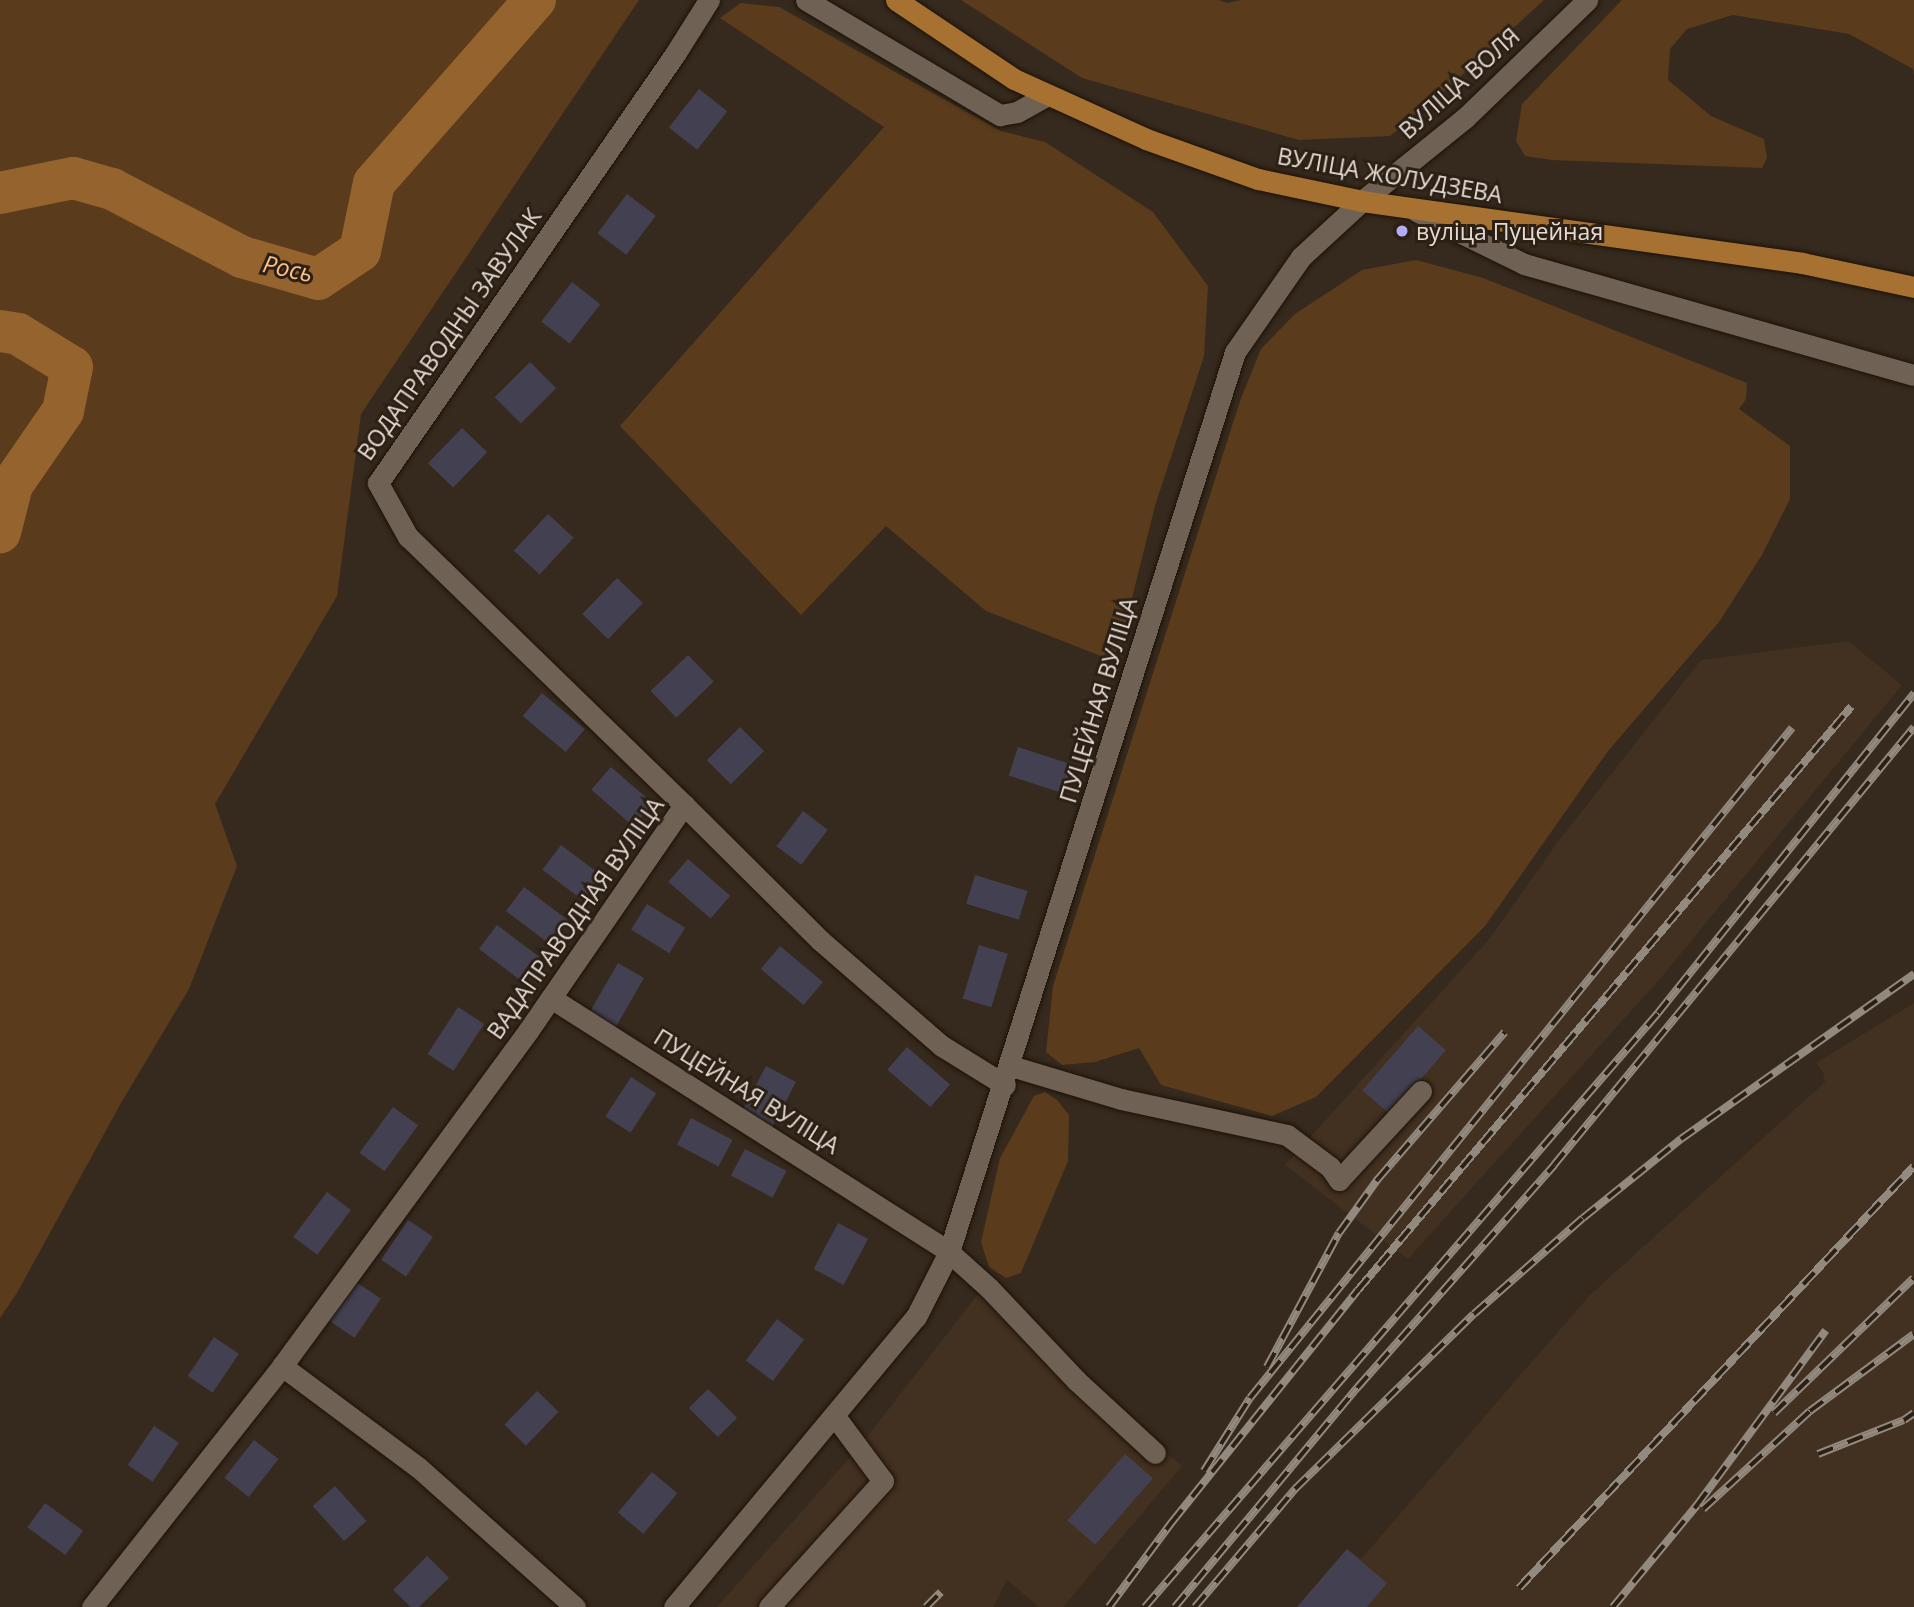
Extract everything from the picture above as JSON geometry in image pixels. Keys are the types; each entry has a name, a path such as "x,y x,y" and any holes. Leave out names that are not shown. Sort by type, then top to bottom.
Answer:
{"main road":[{"name":"ВУЛІЦА ЖОЛУДЗЕВА","path":"896,0 1014,79 1146,139 1258,179 1362,201 1802,263 1914,287"}],"street":[{"name":"ВОДАПРАВОДНЫ ЗАВУЛАК","path":"684,806 408,537 378,483 675,54 709,0"},
{"path":"806,0 1000,115 1017,112 1048,95"},
{"name":"ВУЛІЦА ВОЛЯ","path":"1362,201 1465,118 1587,0"},
{"name":"ПУЦЕЙНАЯ ВУЛІЦА","path":"674,1607 916,1317 949,1252 1008,1075 1235,352 1301,257 1362,201"},
{"path":"1410,208 1524,264 1914,375"},
{"name":"ВАДАПРАВОДНАЯ ВУЛІЦА","path":"92,1607 282,1366 551,998 684,806 821,941 942,1046 1008,1075 1287,1135 1330,1167 1339,1180 1421,1091"},
{"name":"ПУЦЕЙНАЯ ВУЛІЦА","path":"551,998 949,1252"},
{"path":"949,1252 989,1288 1077,1381 1155,1453"},
{"path":"282,1366 419,1468 575,1607"},
{"path":"769,1607 883,1481 834,1415"}],"shaded area":[{"path":"0,0 639,0 361,414 337,596 215,804 237,866 189,989 121,1103 17,1293 0,1318"},
{"path":"961,0 1219,0 1227,3 1241,0 1544,0 1436,99 1390,136 1299,140 1082,78"},
{"path":"1622,0 1914,0 1914,76 1913,69 1849,34 1733,15 1687,29 1670,49 1668,80 1711,116 1764,139 1767,158 1762,168 1552,160 1525,156 1516,141 1522,104"},
{"path":"741,3 779,7 1001,131 1045,142 1153,212 1208,286 1204,356 1155,506 1116,662 986,611 886,526 801,615 620,426 884,127 720,18"},
{"path":"1416,260 1483,278 1747,383 1746,399 1739,409 1790,446 1790,499 1762,555 1719,622 1608,751 1485,926 1316,1097 1272,1116 1161,1085 1139,1048 1095,1062 1062,1065 1046,1052 1053,986 1240,401 1261,349 1295,314 1362,270"},
{"path":"1848,641 1902,685 1659,980 1408,1259 1285,1165 1490,938 1557,843 1701,660"},
{"path":"1914,1003 1914,1607 1297,1607 1347,1549 1361,1559 1589,1296 1825,1082 1823,1072 1816,1063"},
{"path":"1045,1092 1057,1100 1069,1115 1068,1161 1021,1273 1006,1278 989,1267 981,1242 1000,1158 1034,1096"},
{"path":"978,1294 1182,1466 1063,1607 1039,1607 1007,1580 993,1607 717,1607 860,1446"}],"building":[{"path":"699,89 727,111 697,150 669,128"},
{"path":"627,194 656,216 626,255 598,233"},
{"path":"572,282 600,304 570,344 541,321"},
{"path":"530,362 556,388 521,424 495,397"},
{"path":"462,428 487,452 453,488 428,463"},
{"path":"548,514 574,538 539,574 514,551"},
{"path":"617,578 643,603 608,639 582,614"},
{"path":"688,655 714,682 676,718 651,691"},
{"path":"542,693 585,729 566,752 523,716"},
{"path":"740,727 764,751 731,784 707,760"},
{"path":"1018,747 1072,765 1063,793 1009,776"},
{"path":"611,767 653,804 634,826 591,790"},
{"path":"803,811 828,830 801,865 777,846"},
{"path":"561,845 605,878 586,903 542,870"},
{"path":"688,859 730,896 711,918 668,882"},
{"path":"975,875 1028,891 1019,920 966,904"},
{"path":"524,887 569,921 551,945 506,911"},
{"path":"647,904 685,928 669,953 631,929"},
{"path":"497,925 542,959 524,983 479,949"},
{"path":"979,945 1008,954 991,1007 963,999"},
{"path":"780,946 823,982 804,1005 761,969"},
{"path":"618,963 644,978 616,1026 590,1011"},
{"path":"458,1007 484,1024 453,1071 428,1054"},
{"path":"1418,1026 1446,1050 1390,1114 1362,1090"},
{"path":"907,1047 950,1084 930,1107 887,1070"},
{"path":"766,1066 796,1082 772,1128 742,1112"},
{"path":"631,1077 656,1093 631,1133 605,1116"},
{"path":"393,1107 418,1125 385,1171 359,1153"},
{"path":"691,1118 732,1140 718,1167 677,1144"},
{"path":"745,1149 786,1171 772,1198 731,1175"},
{"path":"327,1192 351,1210 317,1255 293,1237"},
{"path":"408,1220 433,1237 406,1277 381,1260"},
{"path":"838,1223 868,1239 844,1285 814,1269"},
{"path":"356,1282 381,1299 355,1338 330,1321"},
{"path":"777,1319 804,1339 773,1381 746,1361"},
{"path":"214,1337 239,1354 213,1393 188,1376"},
{"path":"708,1389 737,1418 718,1437 689,1408"},
{"path":"537,1391 559,1412 526,1446 504,1425"},
{"path":"154,1426 179,1443 153,1482 128,1465"},
{"path":"254,1440 278,1459 249,1497 224,1478"},
{"path":"1125,1454 1153,1478 1095,1545 1067,1520"},
{"path":"652,1472 677,1493 643,1534 618,1513"},
{"path":"335,1486 366,1521 344,1541 313,1506"},
{"path":"45,1503 83,1531 65,1555 27,1527"},
{"path":"1347,1549 1387,1583 1367,1607 1297,1607"},
{"path":"427,1556 449,1578 419,1607 411,1607 393,1590"}],"waterway":[{"name":"Рось","path":"0,193 73,178 112,189 242,257 318,279 360,251 374,183 535,0"},
{"name":"Рось","path":"0,331 18,334 72,367 63,411 12,485 0,532"}],"railway":[{"path":"1145,1607 1658,1013 1914,693"},
{"path":"1109,1607 1172,1522 1358,1290 1851,707"},
{"path":"1175,1607 1357,1388 1554,1165 1914,727"},
{"path":"1204,1471 1250,1398 1792,728"},
{"path":"1195,1607 1295,1489 1474,1314 1583,1218 1681,1139 1914,974"},
{"path":"1267,1367 1339,1233 1378,1179 1505,1032"},
{"path":"1519,1588 1914,1166"},
{"path":"1774,1413 1914,1278"},
{"path":"1613,1607 1697,1505 1826,1330"},
{"path":"1703,1509 1810,1411 1914,1334"},
{"path":"1818,1454 1904,1420 1914,1413"},
{"path":"926,1607 941,1592"}],"place":[{"name":"вуліца Пуцейная","path":"1402,231"}]}
